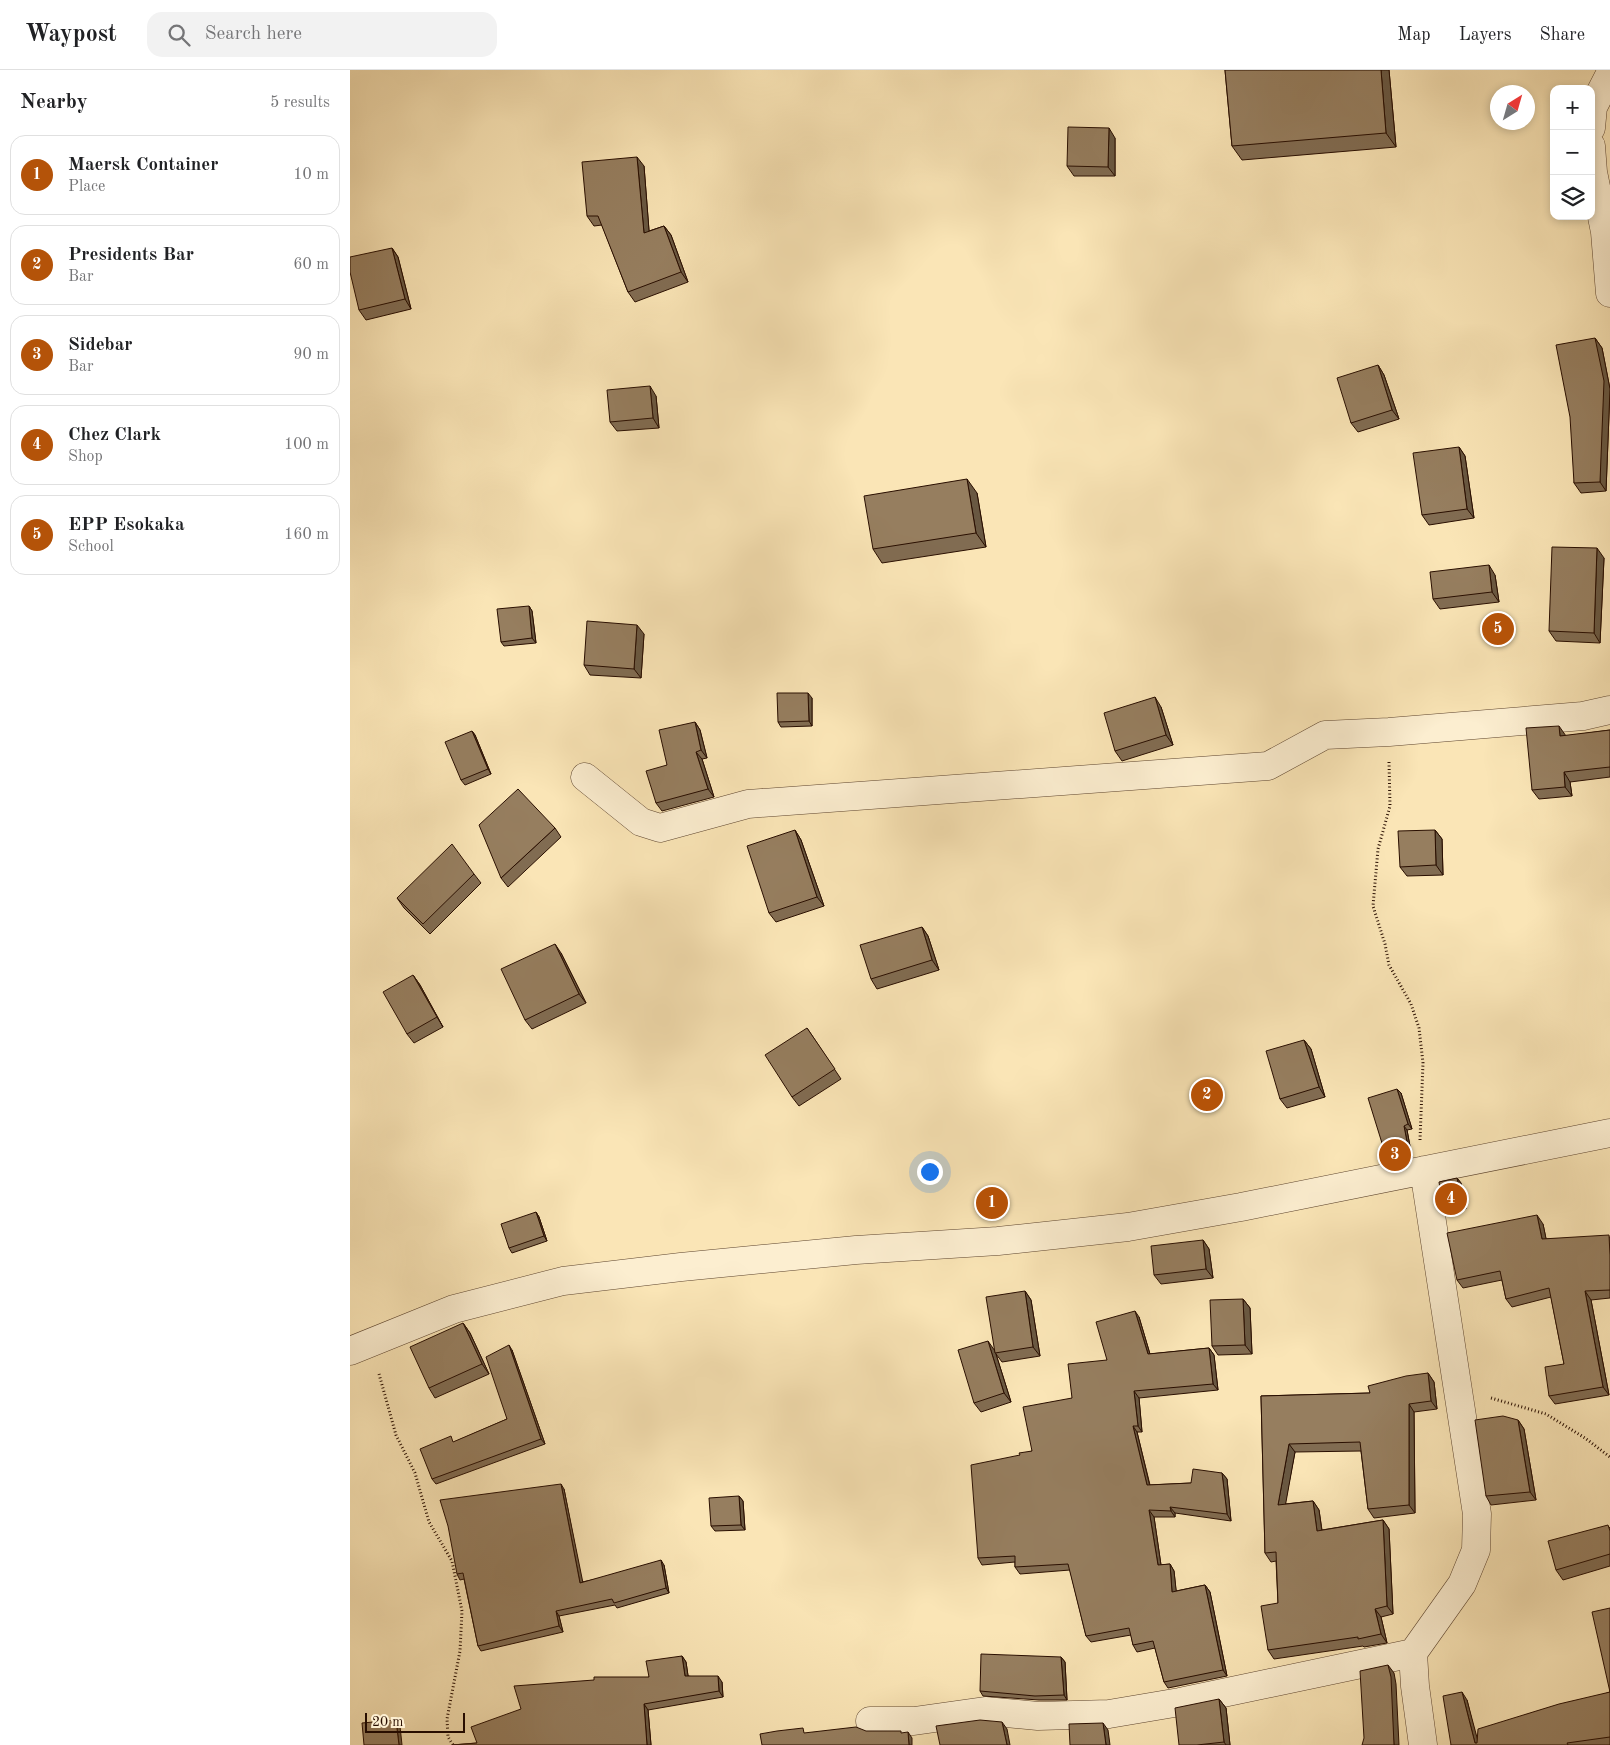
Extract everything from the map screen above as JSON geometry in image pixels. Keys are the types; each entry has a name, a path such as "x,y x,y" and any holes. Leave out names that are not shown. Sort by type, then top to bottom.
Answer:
{"street":[{"path":"1595,105 1610,74"},
{"path":"1594,175 1605,232 1610,293"},
{"path":"585,777 641,822 660,828 748,804 1268,766 1325,734 1389,732 1583,716 1610,710"},
{"path":"360,1346 454,1309 563,1281 856,1250 998,1241 1128,1227 1240,1207 1610,1133"},
{"path":"1423,1745 1415,1686 1414,1653 1462,1584 1476,1550 1477,1514 1424,1170"},
{"path":"870,1721 914,1721 985,1712 1038,1716 1109,1714 1180,1702 1414,1653"}],"path":[{"path":"1389,732 1390,806 1378,848 1373,906 1385,944 1389,965 1411,1004 1419,1028 1422,1064 1419,1134 1424,1170"},
{"path":"360,1346 396,1435 415,1474 428,1522 452,1561 462,1611 460,1651 447,1719 448,1737 453,1745"},
{"path":"1458,1386 1489,1398 1546,1414 1585,1438 1610,1457"}],"building":[{"path":"1225,70 1381,70 1386,133 1232,146"},
{"path":"1068,127 1109,128 1108,167 1067,166"},
{"path":"637,157 644,233 664,226 681,272 628,292 598,216 587,216 582,162"},
{"path":"392,248 405,299 359,310 350,272 350,257"},
{"path":"1595,338 1604,381 1600,482 1574,483 1570,417 1556,345"},
{"path":"1378,365 1392,410 1351,423 1337,378"},
{"path":"650,386 653,418 610,422 607,390"},
{"path":"1459,447 1467,509 1422,515 1413,453"},
{"path":"967,479 976,533 873,549 864,496"},
{"path":"1552,547 1597,548 1594,633 1549,631"},
{"path":"1489,565 1492,592 1433,599 1430,572"},
{"path":"529,606 532,638 501,642 497,609"},
{"path":"587,621 637,625 634,669 584,665"},
{"path":"777,693 808,693 809,721 778,722"},
{"path":"1155,697 1166,735 1115,751 1104,713"},
{"path":"695,722 701,750 696,752 708,789 656,803 646,771 667,765 659,730"},
{"path":"1559,726 1560,736 1610,730 1610,767 1564,772 1565,787 1532,790 1526,728"},
{"path":"472,731 488,769 461,780 445,742"},
{"path":"518,789 555,828 501,878 479,825"},
{"path":"795,830 817,897 769,913 747,846"},
{"path":"1435,830 1436,865 1400,867 1398,831"},
{"path":"452,844 474,874 423,924 397,898"},
{"path":"922,927 932,960 871,979 860,945"},
{"path":"555,944 579,994 525,1020 501,969"},
{"path":"413,975 437,1017 407,1034 383,992"},
{"path":"807,1028 835,1069 792,1097 765,1055"},
{"path":"1304,1040 1319,1087 1280,1099 1266,1051"},
{"path":"1397,1089 1408,1124 1404,1126 1409,1152 1386,1156 1368,1098"},
{"path":"1457,1178 1463,1204 1443,1209 1439,1182"},
{"path":"536,1212 544,1236 509,1248 501,1224"},
{"path":"1537,1215 1542,1239 1609,1235 1610,1290 1585,1291 1603,1387 1549,1396 1545,1367 1564,1364 1549,1288 1506,1299 1500,1271 1457,1280 1447,1233"},
{"path":"1203,1240 1206,1269 1154,1275 1151,1246"},
{"path":"1025,1291 1033,1347 995,1353 986,1297"},
{"path":"1243,1299 1245,1345 1212,1346 1210,1300"},
{"path":"1135,1311 1148,1354 1209,1348 1213,1384 1134,1391 1138,1426 1133,1426 1147,1485 1191,1483 1193,1469 1222,1473 1227,1514 1170,1507 1171,1511 1149,1510 1158,1565 1170,1564 1172,1592 1205,1585 1223,1670 1164,1682 1153,1641 1133,1645 1129,1628 1086,1636 1068,1564 1015,1567 1015,1556 978,1558 971,1465 1032,1451 1023,1407 1072,1398 1068,1364 1107,1360 1096,1322"},
{"path":"463,1323 482,1364 429,1388 410,1347"},
{"path":"988,1341 1004,1393 974,1403 958,1350"},
{"path":"509,1345 541,1439 432,1479 420,1449 451,1436 453,1442 507,1419 486,1357"},
{"path":"1428,1373 1431,1401 1409,1404 1409,1505 1368,1509 1360,1442 1289,1444 1278,1505 1313,1501 1317,1531 1383,1520 1387,1606 1375,1609 1381,1634 1358,1639 1358,1637 1268,1650 1261,1606 1278,1603 1276,1552 1265,1553 1261,1396 1370,1393 1368,1386 1406,1376"},
{"path":"1503,1416 1518,1420 1530,1492 1486,1496 1475,1420"},
{"path":"561,1484 580,1583 661,1560 666,1588 614,1603 612,1599 556,1611 559,1626 478,1646 463,1573 457,1574 448,1526 440,1500"},
{"path":"739,1496 741,1525 711,1526 709,1498"},
{"path":"1608,1525 1610,1531 1610,1554 1556,1570 1548,1541"},
{"path":"1610,1608 1610,1692 1592,1612"},
{"path":"981,1654 1061,1657 1064,1695 1035,1696 980,1691"},
{"path":"682,1656 685,1676 718,1676 719,1691 644,1704 647,1745 452,1745 477,1743 471,1727 521,1709 514,1686 594,1680 594,1677 649,1677 646,1661"},
{"path":"1388,1665 1391,1677 1394,1745 1362,1745 1364,1738 1360,1671"},
{"path":"1462,1692 1475,1743 1477,1743 1478,1729 1559,1704 1610,1692 1610,1737 1567,1743 1568,1745 1451,1745 1443,1696"},
{"path":"1219,1699 1224,1742 1179,1745 1175,1708"},
{"path":"396,1720 399,1745 364,1745 362,1723"},
{"path":"980,1720 1002,1722 1007,1745 940,1745 936,1726"},
{"path":"1103,1723 1106,1745 1070,1745 1069,1724"},
{"path":"856,1727 866,1731 908,1732 909,1745 762,1745 760,1734 803,1728 804,1733"}],"place":[{"name":"EPP Esokaka","path":"1498,629"},
{"name":"Presidents Bar","path":"1207,1095"},
{"name":"Sidebar","path":"1395,1155"},
{"name":"Chez Clark","path":"1451,1199"},
{"name":"Maersk Container","path":"992,1203"}]}
